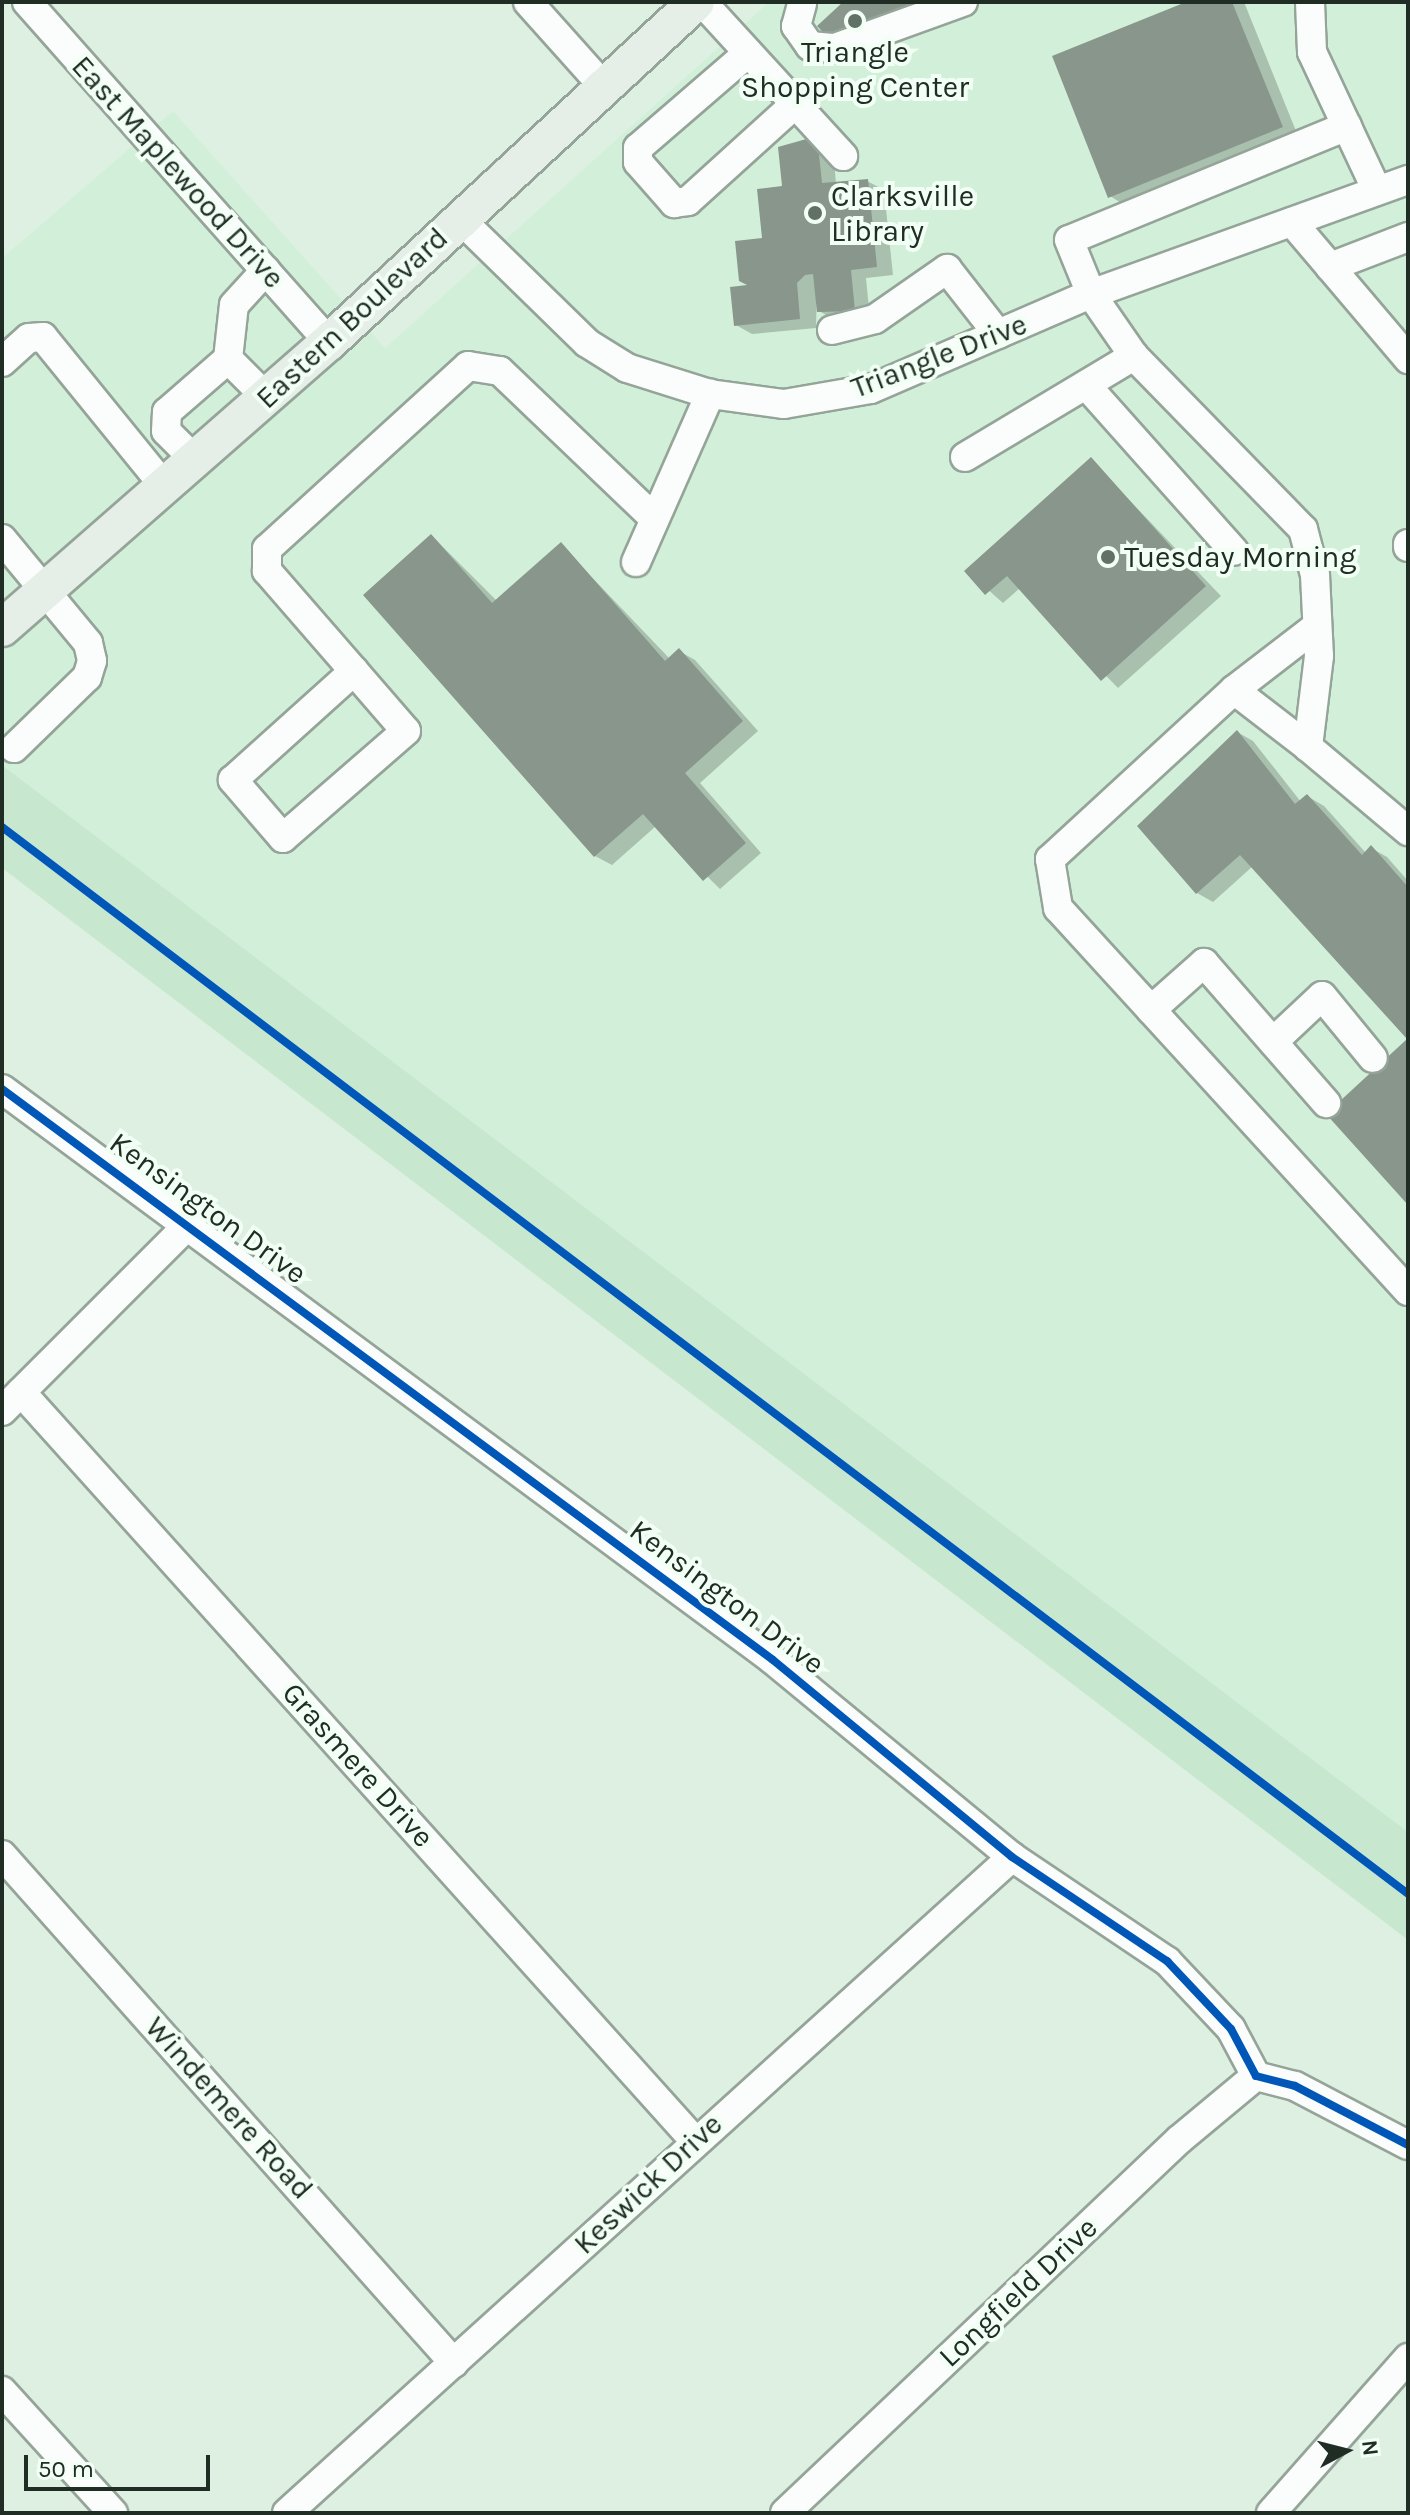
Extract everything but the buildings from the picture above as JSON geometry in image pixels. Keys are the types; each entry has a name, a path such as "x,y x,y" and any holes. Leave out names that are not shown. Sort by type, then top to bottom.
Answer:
{"main road":[{"name":"Eastern Boulevard","path":"2,628 329,342 699,2"}],"street":[{"name":"East Maplewood Drive","path":"27,2 329,342"},
{"path":"528,2 604,87"},
{"path":"699,2 843,156"},
{"path":"802,3 796,26 810,46 835,48 963,2"},
{"path":"1310,2 1312,52 1377,191"},
{"path":"748,53 638,148 638,162 674,203 688,201 795,104"},
{"path":"1308,747 1317,626 1303,529 1134,356 1091,294 1069,240 1347,126"},
{"name":"Triangle Drive","path":"460,219 587,343 627,368 710,394 784,404 871,389 1091,294 1408,180"},
{"path":"1292,222 1408,359"},
{"path":"1330,267 1408,237"},
{"path":"832,330 875,319 947,269 998,334"},
{"path":"196,461 166,431 167,412 228,359 234,305 266,270"},
{"path":"2,362 29,338 43,337 165,487"},
{"path":"965,457 1134,356"},
{"path":"228,359 266,397"},
{"path":"354,671 233,780 283,838 406,731 354,671 267,571 267,549 468,366 500,371 655,519"},
{"path":"1086,385 1234,551"},
{"path":"636,562 710,394"},
{"path":"2,539 88,643 92,661 87,677 14,748"},
{"path":"1317,626 1234,690 1050,859 1058,908 1408,1291"},
{"path":"1234,690 1408,831"},
{"path":"1151,1010 1204,963 1326,1103"},
{"path":"1273,1042 1322,996 1373,1058"},
{"name":"Kensington Drive","path":"2,1089 190,1223 773,1660 1012,1857 1167,1961 1231,2029 1256,2076"},
{"path":"12,1401 190,1223"},
{"name":"Grasmere Drive","path":"12,1401 694,2140"},
{"name":"Windemere Road","path":"2,1855 454,2363"},
{"name":"Keswick Drive","path":"287,2513 694,2140 1012,1857"},
{"path":"1256,2076 1295,2086 1408,2145"},
{"name":"Longfield Drive","path":"785,2513 1180,2139 1256,2076"},
{"path":"1271,2513 1408,2358"},
{"path":"2,2391 113,2513"}],"shaded area":[{"path":"769,2 1408,2 1408,1832 2,765 2,258 173,111 385,348"},
{"path":"2,765 1408,1832 1408,1940 2,868"}],"cycle path":[{"path":"2,827 1408,1894"},
{"path":"2,1089 773,1660 1012,1857 1167,1961 1231,2029 1256,2076 1295,2086 1408,2145"}],"place":[{"name":"Triangle Shopping Center","path":"855,21"},
{"name":"Clarksville Library","path":"815,213"},
{"name":"Tuesday Morning","path":"1108,557"}]}
